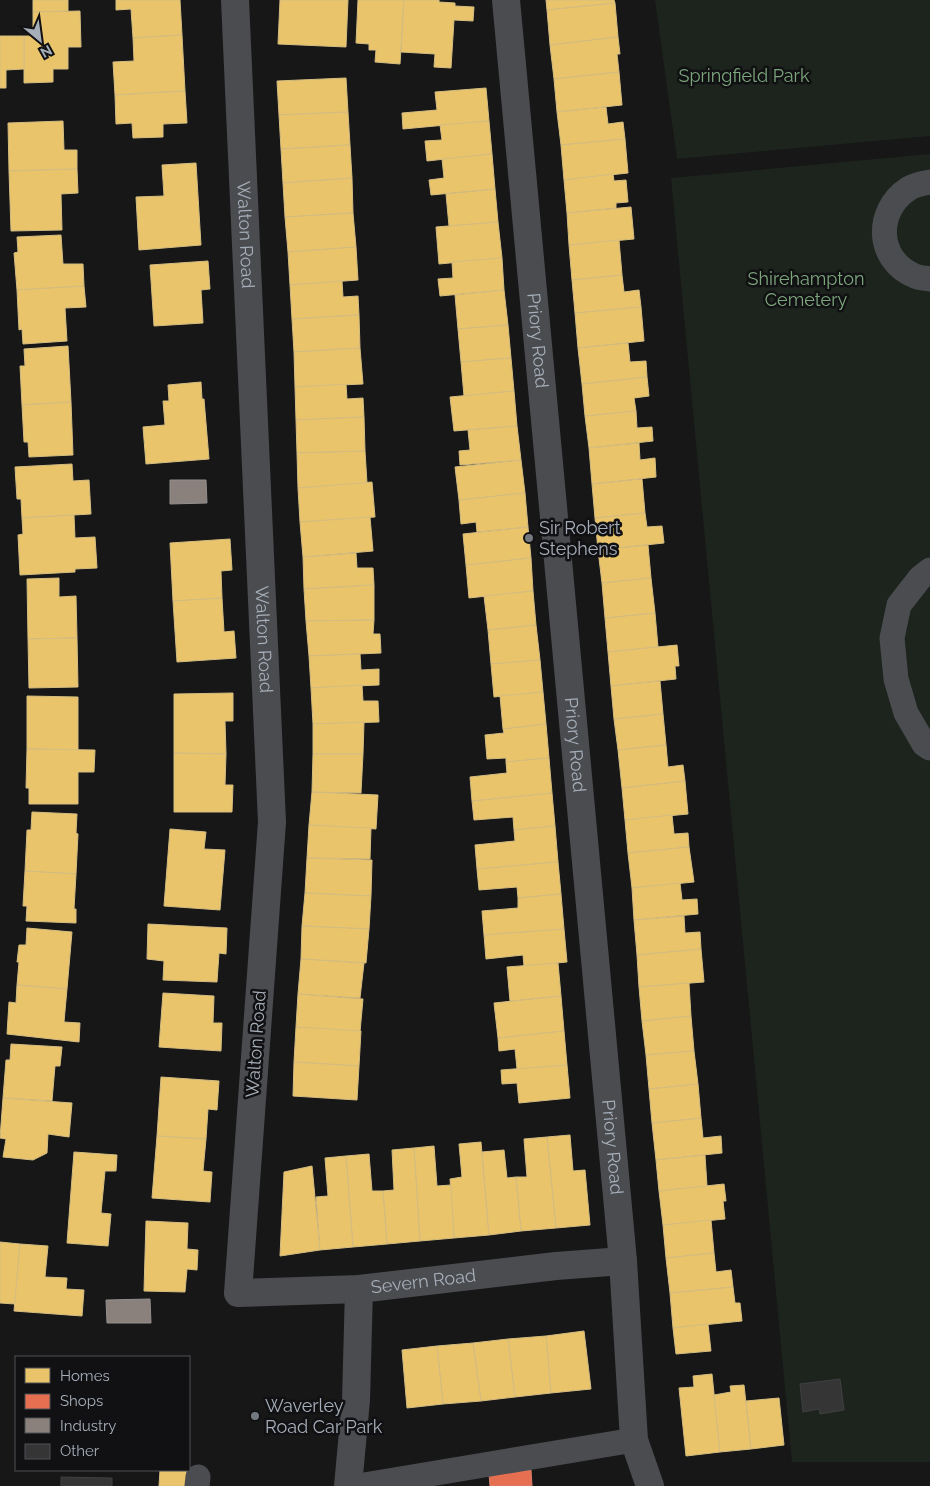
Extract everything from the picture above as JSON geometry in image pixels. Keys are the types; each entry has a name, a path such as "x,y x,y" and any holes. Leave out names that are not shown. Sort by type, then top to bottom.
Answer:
{"street":[{"name":"Walton Road","path":"235,0 272,822 239,1278"},
{"name":"Priory Road","path":"506,0 623,1261 634,1440 650,1486"},
{"name":"Severn Road","path":"239,1278 238,1293 359,1289 556,1266 623,1261"},
{"path":"348,1486 356,1400 359,1289"}],"lane":[{"path":"930,182 909,187 892,203 883,225 886,247 897,265 915,277 930,279"},
{"path":"930,570 920,578 899,605 892,638 896,680 906,713 924,744 930,748"},
{"path":"358,1486 634,1440"}],"green space":[{"name":"Springfield Park","path":"655,0 930,0 930,136 677,159"},
{"name":"Shirehampton Cemetery","path":"930,154 930,1462 792,1462 671,178"}],"building: Homes":[{"path":"33,0 68,0 68,11 33,12"},
{"path":"116,0 180,0 182,35 133,38 131,9 116,10"},
{"path":"280,0 348,0 346,47 278,44"},
{"path":"358,0 404,0 400,64 375,62 376,50 369,50 369,44 356,43"},
{"path":"404,0 439,0 439,2 455,3 455,6 474,7 473,21 454,20 451,68 434,67 435,54 401,52"},
{"path":"546,0 614,0 615,3 547,10"},
{"path":"615,3 618,37 550,45 547,10"},
{"path":"80,11 81,47 68,47 68,69 53,69 53,82 24,83 24,36 33,36 33,12"},
{"path":"182,35 185,91 115,95 113,62 134,61 133,38"},
{"path":"0,36 24,36 24,69 6,70 6,88 0,88"},
{"path":"618,37 620,54 617,54 619,72 554,79 550,45"},
{"path":"619,72 622,105 557,112 554,79"},
{"path":"346,78 348,112 279,115 277,81"},
{"path":"486,88 489,121 403,129 402,113 437,110 435,92"},
{"path":"185,91 187,123 163,124 163,137 133,138 132,123 116,124 115,95"},
{"path":"606,107 608,124 623,122 625,139 561,145 557,112"},
{"path":"348,112 350,145 281,149 279,115"},
{"path":"63,121 64,150 77,150 77,169 9,171 8,123"},
{"path":"489,121 492,154 427,161 425,141 442,140 440,125"},
{"path":"625,139 628,173 564,180 561,145"},
{"path":"350,145 352,178 283,183 281,149"},
{"path":"492,154 495,189 431,195 429,180 444,178 442,159"},
{"path":"196,163 201,245 139,250 136,197 164,196 162,165"},
{"path":"77,169 78,193 61,194 62,230 11,231 9,171"},
{"path":"613,174 614,181 626,180 628,202 616,203 616,208 567,213 564,180"},
{"path":"352,178 353,213 285,217 283,183"},
{"path":"495,189 498,222 449,226 446,194"},
{"path":"631,207 634,239 569,245 567,213"},
{"path":"353,213 356,247 288,252 285,217"},
{"path":"498,222 502,258 439,264 436,227"},
{"path":"61,235 63,264 83,264 84,286 17,290 14,253 18,252 17,237"},
{"path":"619,240 622,275 572,280 569,245"},
{"path":"356,247 358,280 290,285 288,252"},
{"path":"502,258 504,290 440,296 438,279 453,278 452,262"},
{"path":"208,261 210,289 201,290 203,323 154,326 150,265"},
{"path":"622,275 624,292 639,290 641,307 575,313 572,280"},
{"path":"342,281 343,297 358,296 359,315 292,319 290,285"},
{"path":"84,286 86,307 65,308 67,341 23,344 22,329 19,330 17,290"},
{"path":"504,290 508,325 458,329 455,295"},
{"path":"641,307 644,341 578,348 575,313"},
{"path":"359,315 360,348 294,352 292,319"},
{"path":"508,325 511,358 461,362 458,329"},
{"path":"628,343 630,362 646,361 647,377 582,384 578,348"},
{"path":"68,346 71,402 22,405 20,366 25,366 24,349"},
{"path":"360,348 363,384 295,387 294,352"},
{"path":"511,358 514,391 464,396 461,362"},
{"path":"647,377 649,396 634,398 636,411 585,416 582,384"},
{"path":"201,382 209,459 146,464 143,427 165,425 163,401 169,401 168,385"},
{"path":"346,384 347,399 363,398 364,417 296,420 295,387"},
{"path":"514,391 517,426 454,431 450,397"},
{"path":"71,402 73,455 29,457 28,442 24,442 22,405"},
{"path":"636,411 637,428 652,427 653,441 589,448 585,416"},
{"path":"364,417 365,451 297,453 296,420"},
{"path":"517,426 521,460 460,465 459,451 470,450 468,430"},
{"path":"639,443 640,460 655,458 656,477 592,484 589,448"},
{"path":"365,451 367,483 298,488 297,453"},
{"path":"521,460 525,493 459,500 455,467"},
{"path":"72,464 73,481 89,480 91,514 22,518 21,499 17,499 15,467"},
{"path":"642,479 645,513 595,518 592,484"},
{"path":"372,482 375,517 300,522 298,488"},
{"path":"525,493 528,527 477,532 476,522 461,524 459,500"},
{"path":"645,513 647,527 662,526 664,543 598,550 595,518"},
{"path":"74,515 75,538 95,537 97,568 75,569 75,572 20,575 18,535 23,534 22,518"},
{"path":"370,517 373,551 303,557 300,522"},
{"path":"528,527 531,558 466,565 463,534"},
{"path":"230,539 232,570 221,571 222,598 173,601 170,543"},
{"path":"648,545 651,578 602,583 598,550"},
{"path":"356,553 357,568 373,568 374,585 304,589 303,557"},
{"path":"531,558 533,591 469,598 466,565"},
{"path":"59,578 59,597 76,596 77,638 28,639 27,579"},
{"path":"651,578 655,613 605,618 602,583"},
{"path":"374,585 374,620 306,621 304,589"},
{"path":"533,591 536,625 488,630 484,596"},
{"path":"222,598 224,632 234,631 236,658 177,662 173,601"},
{"path":"655,613 658,647 608,652 605,618"},
{"path":"374,620 373,634 380,634 381,653 309,656 306,621"},
{"path":"536,625 540,660 491,664 488,630"},
{"path":"77,638 78,687 29,688 28,639"},
{"path":"677,645 679,666 675,666 676,679 611,686 608,652"},
{"path":"360,654 361,670 379,669 379,685 311,688 309,656"},
{"path":"540,660 543,692 494,697 491,664"},
{"path":"660,681 663,714 614,719 611,686"},
{"path":"362,685 363,701 378,701 379,722 313,724 311,688"},
{"path":"543,692 546,724 503,729 500,696"},
{"path":"233,693 233,721 225,721 226,754 174,753 174,694"},
{"path":"27,696 78,697 78,750 27,749"},
{"path":"663,714 666,745 618,750 614,719"},
{"path":"364,722 363,754 313,754 313,724"},
{"path":"546,724 549,758 506,762 506,758 487,759 485,735 504,733 503,729"},
{"path":"666,745 668,767 683,765 685,781 622,788 618,750"},
{"path":"27,749 95,750 94,772 78,772 78,804 29,804 29,788 26,788"},
{"path":"174,753 226,754 225,785 233,785 232,812 174,812"},
{"path":"313,754 363,754 361,793 312,792"},
{"path":"549,758 552,793 472,801 470,777 507,773 506,762"},
{"path":"685,781 688,814 625,820 622,788"},
{"path":"312,792 378,795 376,829 309,825"},
{"path":"552,793 555,826 514,830 513,817 474,820 472,801"},
{"path":"32,812 77,814 76,874 25,871 27,830 31,830"},
{"path":"672,815 674,834 688,833 689,847 628,853 625,820"},
{"path":"309,825 371,828 370,859 307,858"},
{"path":"555,826 558,862 477,869 475,845 515,841 514,830"},
{"path":"170,829 206,832 204,849 225,850 220,910 164,906"},
{"path":"689,847 694,882 632,888 628,853"},
{"path":"307,858 372,860 371,896 305,893"},
{"path":"558,862 561,894 518,898 517,887 479,890 477,869"},
{"path":"25,871 76,874 74,909 76,909 76,923 26,921 27,906 23,906"},
{"path":"680,883 682,900 697,899 698,914 634,920 632,888"},
{"path":"305,893 371,896 369,929 302,926"},
{"path":"561,894 564,929 484,935 482,911 518,908 518,898"},
{"path":"684,916 685,933 700,932 701,949 637,955 634,920"},
{"path":"148,924 227,928 226,954 219,953 217,982 163,980 164,961 147,959"},
{"path":"302,926 369,929 366,963 301,959"},
{"path":"27,928 72,932 67,989 17,985 19,945 26,945"},
{"path":"564,929 567,962 524,966 523,955 486,959 484,935"},
{"path":"701,949 704,982 639,987 637,955"},
{"path":"301,959 364,963 360,998 298,994"},
{"path":"558,963 561,996 510,1001 507,967"},
{"path":"689,983 691,1016 642,1021 639,987"},
{"path":"17,985 67,989 64,1022 80,1023 79,1042 7,1034 9,1002 16,1003"},
{"path":"163,993 214,996 213,1023 222,1023 221,1051 159,1047"},
{"path":"298,994 363,999 360,1032 296,1027"},
{"path":"561,996 564,1031 498,1038 494,1003"},
{"path":"691,1016 694,1051 646,1055 642,1021"},
{"path":"296,1027 361,1031 359,1066 294,1062"},
{"path":"564,1031 567,1065 517,1069 515,1049 499,1051 498,1038"},
{"path":"11,1044 62,1047 60,1066 55,1066 52,1101 3,1098 6,1060 10,1060"},
{"path":"694,1051 698,1084 649,1089 646,1055"},
{"path":"294,1062 359,1066 357,1100 293,1096"},
{"path":"567,1065 570,1098 519,1103 517,1083 502,1084 501,1070"},
{"path":"161,1077 219,1081 217,1110 208,1109 206,1139 157,1136"},
{"path":"698,1084 701,1118 652,1123 649,1089"},
{"path":"3,1098 72,1103 69,1137 48,1134 47,1153 33,1160 3,1157 6,1139 0,1138"},
{"path":"701,1118 703,1138 721,1136 722,1153 656,1160 652,1123"},
{"path":"570,1135 573,1171 585,1170 590,1225 556,1228 547,1137"},
{"path":"157,1136 206,1139 203,1171 212,1172 210,1202 152,1198"},
{"path":"547,1137 556,1228 521,1231 516,1177 527,1177 524,1139"},
{"path":"481,1142 489,1235 454,1238 450,1179 462,1177 459,1144"},
{"path":"434,1146 437,1186 451,1185 454,1238 420,1241 414,1148"},
{"path":"414,1148 420,1241 387,1244 383,1191 394,1190 392,1150"},
{"path":"504,1150 507,1178 516,1177 521,1231 489,1235 482,1152"},
{"path":"74,1152 117,1155 116,1171 105,1171 101,1213 111,1214 108,1246 67,1243"},
{"path":"369,1154 372,1191 383,1191 387,1244 353,1247 346,1156"},
{"path":"705,1155 707,1186 659,1191 656,1160"},
{"path":"346,1156 353,1247 320,1250 316,1197 328,1196 325,1158"},
{"path":"312,1166 320,1250 280,1256 284,1172"},
{"path":"724,1184 726,1201 723,1201 725,1219 663,1225 659,1191"},
{"path":"711,1220 714,1253 666,1258 663,1225"},
{"path":"146,1221 188,1223 187,1249 198,1250 197,1270 187,1269 185,1292 144,1291"},
{"path":"0,1242 20,1244 15,1304 0,1303"},
{"path":"20,1244 48,1246 45,1277 67,1278 66,1289 84,1290 82,1316 14,1311"},
{"path":"714,1253 716,1272 731,1270 733,1287 670,1293 666,1258"},
{"path":"733,1287 735,1303 740,1303 742,1321 673,1328 670,1293"},
{"path":"708,1324 711,1351 676,1354 673,1328"},
{"path":"584,1331 591,1389 551,1393 546,1336"},
{"path":"546,1336 551,1393 515,1397 508,1339"},
{"path":"508,1339 515,1397 481,1401 473,1343"},
{"path":"473,1343 481,1401 443,1404 437,1346"},
{"path":"437,1346 443,1404 407,1408 402,1350"},
{"path":"712,1374 720,1452 686,1456 679,1388 694,1387 693,1376"},
{"path":"744,1385 751,1449 720,1452 714,1395 731,1392 730,1386"},
{"path":"779,1398 784,1445 751,1449 746,1401"},
{"path":"160,1471 189,1471 188,1486 159,1486"}],"building: Shops":[{"path":"531,1470 532,1486 490,1486 489,1474"}],"building: Industry":[{"path":"170,480 206,480 207,503 170,504"},
{"path":"150,1299 151,1323 107,1323 106,1300"}],"building: Other":[{"path":"840,1379 844,1410 820,1414 819,1409 803,1412 800,1384"},
{"path":"61,1477 112,1478 112,1486 61,1486"}],"place":[{"name":"Sir Robert Stephens","path":"529,538"},
{"name":"Waverley Road Car Park","path":"255,1416"}]}
